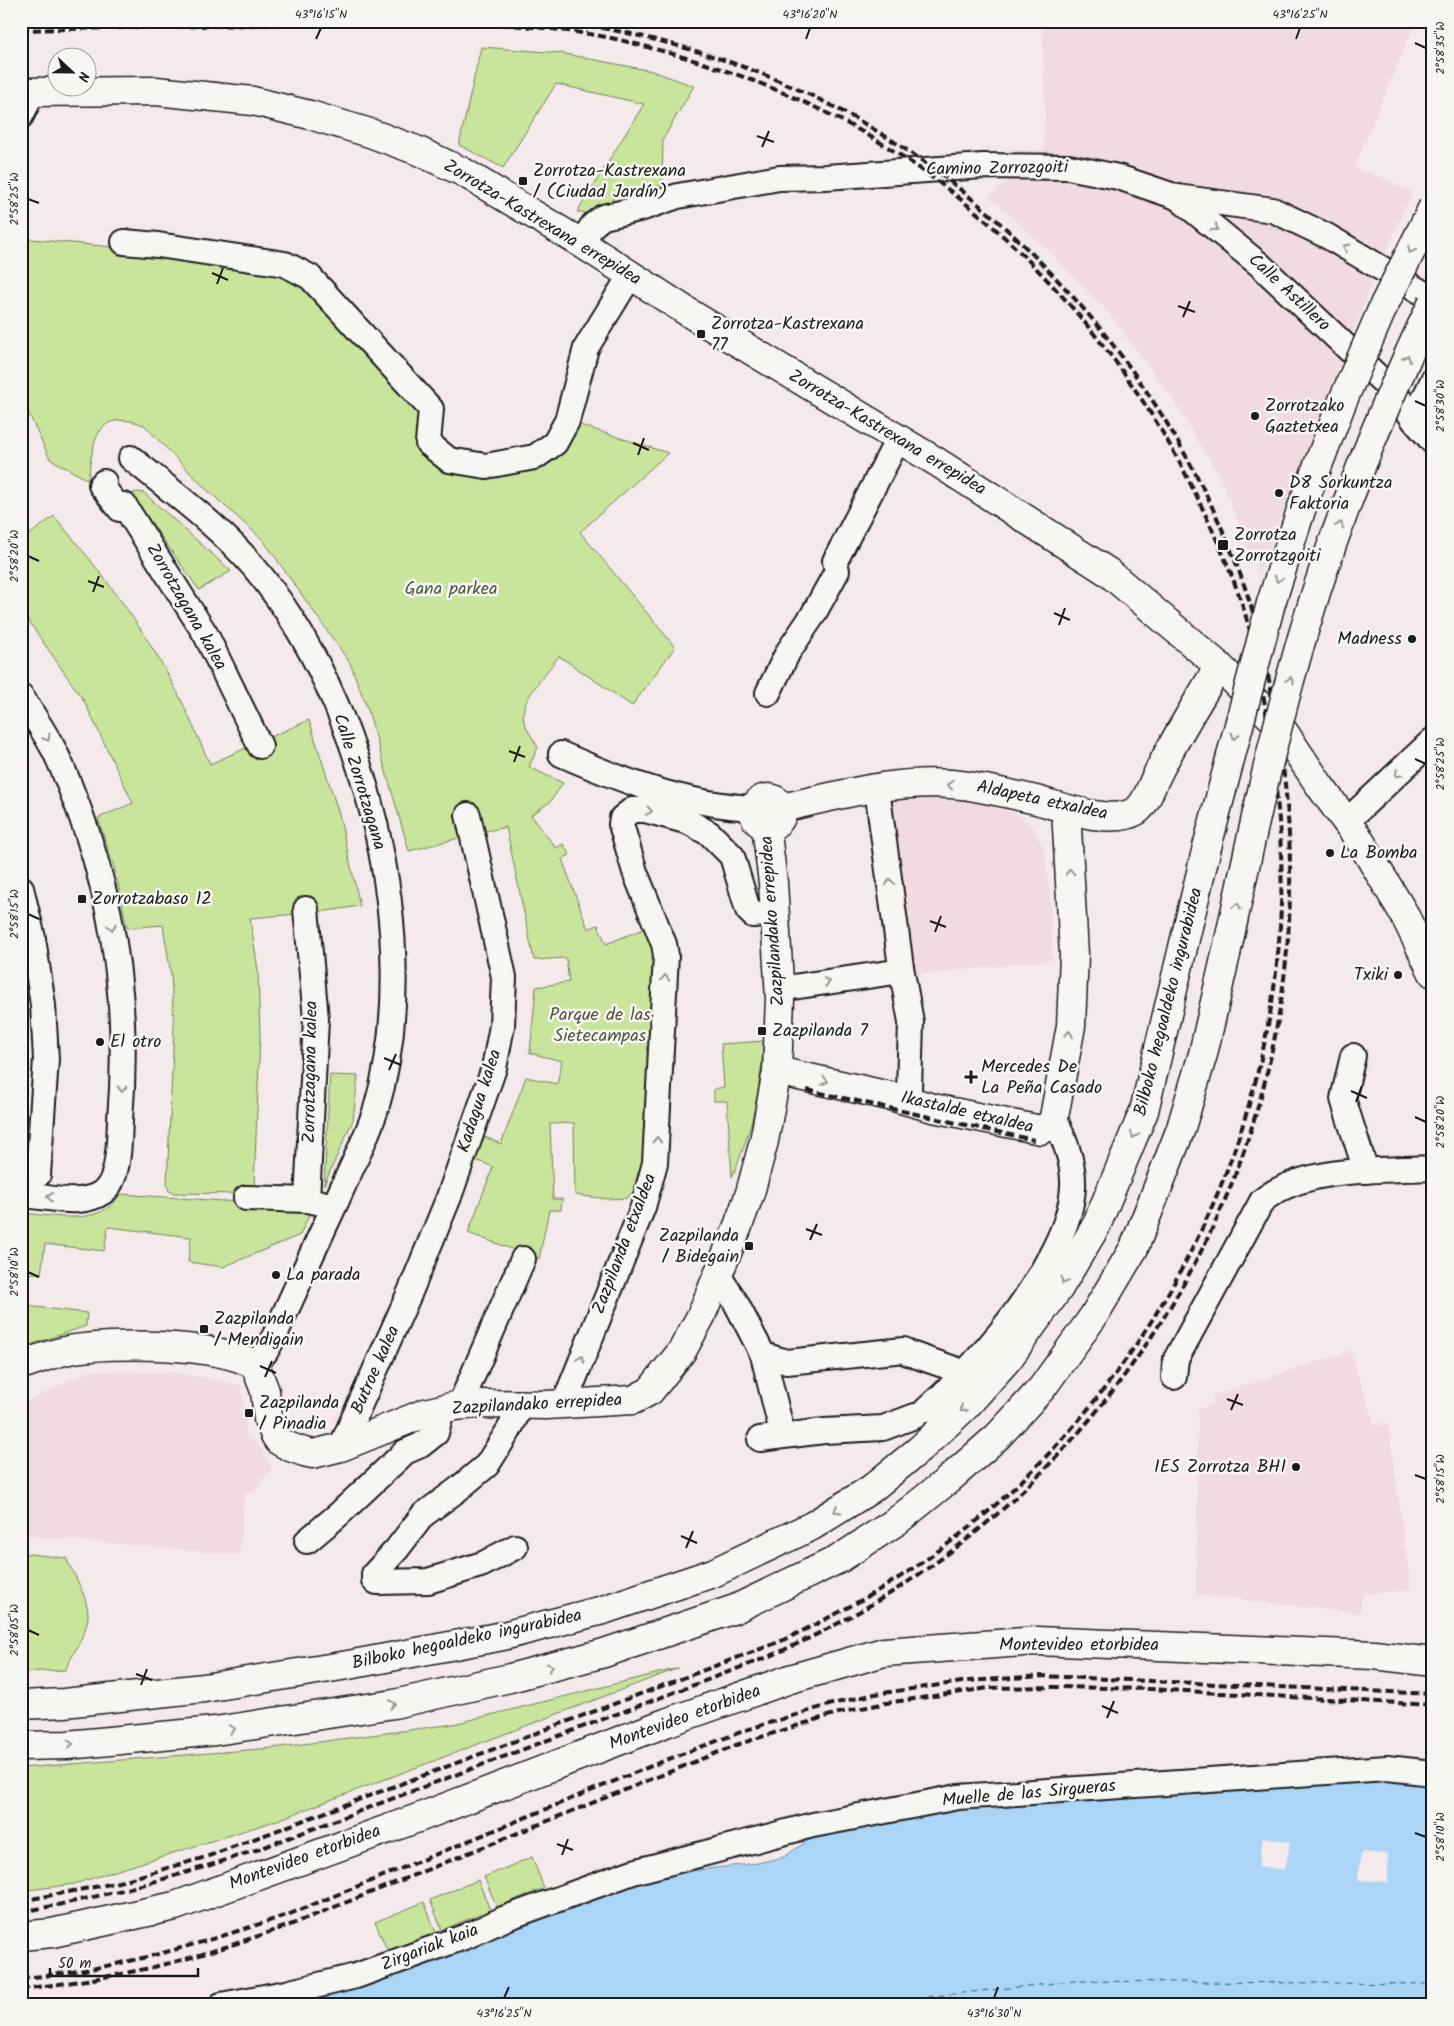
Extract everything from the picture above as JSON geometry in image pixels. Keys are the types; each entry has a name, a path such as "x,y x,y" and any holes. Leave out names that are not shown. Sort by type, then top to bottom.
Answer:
{"main road":[{"name":"Zorrotza-Kastrexana errepidea","path":"23,100 156,91 203,95 253,101 310,115 370,133 463,172 581,243 630,276 937,462 1108,572 1219,666 1280,726 1320,786 1347,822 1403,912 1433,973"},
{"name":"Bilboko hegoaldeko ingurabidea","path":"21,1705 64,1703 204,1688 348,1666 503,1636 603,1610 713,1574 812,1526 872,1489 920,1449 966,1406 1008,1359 1060,1288 1096,1226 1144,1111 1206,850 1268,612 1302,507 1341,405 1384,305 1433,206"},
{"path":"21,1746 67,1745 215,1731 404,1702 510,1678 604,1653 735,1609 839,1559 897,1521 998,1436 1042,1388 1093,1316 1134,1248 1180,1131 1203,1054 1266,773 1290,680 1316,593 1359,471 1433,300"},
{"name":"Aldapeta etxaldea","path":"767,814 811,802 905,783 968,786 1036,800 1066,810 1111,817 1126,815 1138,810 1146,799 1179,732 1219,666"},
{"name":"Ikastalde etxaldea","path":"777,1072 894,1096 932,1108 1041,1130 1050,1125 1054,1117 1071,1026 1074,955 1066,810"},
{"name":"Zazpilandako errepidea","path":"255,1365 265,1392 268,1419 279,1441 304,1452 314,1454 341,1448 399,1423 451,1407 476,1404 564,1404 634,1400 650,1391 682,1351 701,1316 750,1193 764,1141 777,1072 779,989 767,814"},
{"path":"21,1365 69,1350 136,1344 236,1356 255,1365"},
{"name":"Montevideo etorbidea","path":"21,1936 52,1933 175,1906 418,1818 668,1722 790,1679 884,1652 1037,1641 1374,1655 1433,1662"},
{"name":"Montevideo etorbidea","path":"1374,1655 1433,1647"}],"street":[{"name":"Camino Zorrozgoiti","path":"581,243 593,225 603,217 643,208 678,196 779,178 826,177 983,166 1068,167 1118,177 1177,197 1273,210 1327,236 1433,300"},
{"name":"Calle Astillero","path":"1177,197 1260,265 1396,394 1414,420 1433,442"},
{"path":"124,242 158,245 285,264 310,277 431,409 428,443 449,460 486,466 535,457 554,443 567,421 586,348 630,276"},
{"path":"1414,420 1433,380"},
{"path":"768,693 788,652 813,615 837,571 835,561 898,439"},
{"name":"Calle Zorrotzagana","path":"131,458 228,541 254,567 285,610 330,689 363,782 382,852 392,934 392,1013 385,1068 375,1110 348,1174 274,1335 266,1351 255,1365"},
{"name":"Zorrotzagana kalea","path":"104,482 101,485 120,509 124,505 206,635 260,746"},
{"path":"21,696 53,748 65,773 86,828 102,879 112,926 118,961 124,1024 117,1165 110,1182 104,1191 81,1201 21,1194"},
{"path":"1347,822 1433,740"},
{"path":"561,754 598,770 674,796 722,807 767,814"},
{"path":"877,788 911,1022 909,1090"},
{"name":"Zazpilanda etxaldea","path":"564,1404 629,1237 643,1207 655,1163 666,955 664,944 635,872 621,824 622,818 632,810 645,810 689,822 710,834 732,856 748,910 753,915 775,913"},
{"name":"Kadagua kalea","path":"410,1292 449,1197 494,1068 502,1026 504,977 468,815"},
{"path":"21,888 34,941 43,1005 46,1059 38,1176"},
{"name":"Zorrotzagana kalea","path":"246,1198 316,1202 316,1019 306,911"},
{"path":"779,989 895,972 899,971 902,967"},
{"path":"1353,1056 1343,1099 1366,1171"},
{"path":"718,1275 763,1355 772,1438 883,1428 917,1410 966,1373 1034,1288 1063,1232 1070,1210 1073,1186 1070,1158 1054,1117"},
{"path":"1174,1377 1176,1359 1262,1201 1272,1193 1301,1181 1342,1172 1433,1168"},
{"path":"307,1541 338,1515 405,1452 421,1445 436,1433 451,1407 523,1259"},
{"name":"Butroe kalea","path":"341,1448 410,1292"},
{"path":"763,1355 787,1362 904,1350 966,1373"},
{"path":"515,1547 483,1564 428,1581 377,1582 374,1580 374,1574 397,1549 423,1515 487,1465 510,1430 522,1404"},
{"name":"Muelle de las Sirgueras","path":"633,1872 813,1825 958,1797 1387,1768 1433,1773"},
{"name":"Zirgariak kaia","path":"221,2005 286,1993 356,1976 467,1936 506,1918 633,1872"}],"shaded area":[{"path":"1042,21 1416,21 1354,167 1413,191 1370,287 1259,574 1220,477 1170,395 1108,312 1043,245 989,197 1013,176 1009,149 1044,151 1045,113"},
{"path":"935,798 985,804 1016,813 1033,827 1045,850 1053,960 914,975 892,800"},
{"name":"IES Zorrotza BHI","path":"1350,1351 1375,1425 1388,1423 1411,1590 1362,1594 1360,1613 1201,1595 1196,1596 1198,1409 1214,1404 1212,1396"},
{"path":"89,1371 177,1373 241,1385 247,1437 256,1442 272,1468 254,1492 245,1494 239,1555 21,1535 21,1405"}],"green space":[{"path":"481,47 560,53 652,71 694,86 663,139 662,185 617,194 608,206 589,215 577,212 644,104 556,84 503,168 459,145"},
{"name":"Gana parkea","path":"21,238 285,264 431,409 428,443 449,460 535,457 567,421 668,453 580,532 675,647 632,706 559,656 537,684 527,701 523,714 528,731 538,747 529,767 563,783 550,802 531,815 556,848 563,844 570,855 562,859 588,929 598,925 606,944 646,928 656,957 644,1180 627,1198 607,1199 575,1195 574,1123 550,1124 553,1199 562,1199 561,1210 549,1210 539,1259 468,1233 493,1167 471,1158 478,1134 501,1144 526,1077 557,1084 562,1061 530,1053 536,987 569,982 566,958 534,960 506,827 409,851 368,710 350,663 263,540 205,488 144,425 128,421 115,421 106,425 95,442 88,480 50,459 21,397"},
{"path":"137,492 144,493 231,571 199,590 131,494"},
{"path":"54,516 104,577 149,642 180,697 210,764 309,720 339,814 360,906 320,912 250,918 258,970 260,1036 254,1187 246,1194 173,1193 169,1191 167,1184 174,1026 171,975 163,925 127,928 116,874 98,818 133,803 84,701 21,610 21,541"},
{"path":"764,1041 756,1102 745,1142 732,1177 727,1101 714,1101 714,1089 724,1087 721,1044"},
{"path":"330,1075 358,1076 353,1120 324,1185"},
{"path":"120,1194 313,1207 300,1235 223,1267 188,1262 191,1237 108,1227 104,1251 45,1244 41,1274 30,1273 26,1306 87,1313 86,1326 21,1348 21,1213 62,1217 89,1215 101,1212 112,1205"},
{"path":"21,1553 66,1558 82,1591 87,1605 88,1618 80,1641 65,1670 21,1672"},
{"path":"679,1668 275,1821 74,1884 21,1891 21,1768 273,1748 454,1724"},
{"path":"532,1857 544,1888 497,1907 484,1877"},
{"path":"478,1880 490,1910 442,1930 430,1900"},
{"path":"424,1902 436,1933 388,1952 375,1922"}],"water":[{"path":"1386,1777 1433,1782 1433,2005 251,2005 609,1891 690,1871 758,1863 784,1857 815,1836 960,1805"}],"pier":[{"path":"1263,1837 1290,1842 1285,1870 1258,1866"},
{"path":"1361,1852 1388,1854 1388,1882 1358,1880"}],"ferry route":[{"path":"851,2005 1073,1981 1433,1984"}],"railway":[{"path":"21,22 58,21"},
{"path":"21,30 421,21"},
{"path":"21,1901 115,1883 206,1857 779,1642 888,1585 929,1558 1020,1483 1083,1415 1139,1340 1186,1260 1225,1175 1254,1087 1273,996 1281,904 1281,851 1277,800 1267,722 1251,636 1246,615 1233,579 1198,498 1182,467 1153,418 1121,370 1085,323 1046,279 1005,238 961,199 914,165 866,134 814,107 762,84 707,64 623,41 595,35 534,27 433,21"},
{"path":"21,1912 82,1900 142,1885 259,1849 768,1657 822,1632 874,1603 922,1572 969,1538 1054,1460 1093,1416 1129,1369 1175,1299 1213,1226 1244,1150 1267,1072 1282,992 1289,911 1289,829 1280,746 1270,684 1250,602 1208,497 1163,417 1138,378 1081,306 1028,249 956,186 930,166 877,131 816,98 746,68 674,45 564,21"},
{"path":"807,1090 1034,1140"},
{"path":"21,1978 90,1969 124,1962 191,1945 290,1914 666,1760 749,1729 832,1704 875,1694 969,1681 1042,1676 1433,1694"},
{"path":"21,1989 76,1982 130,1972 182,1960 228,1946 290,1925 736,1745 834,1714 886,1703 989,1688 1059,1687 1150,1689 1433,1705"}],"place":[{"name":"Zorrotza-Kastrexana / (Ciudad Jardín)","path":"523,181"},
{"name":"Zorrotza-Kastrexana 77","path":"701,334"},
{"name":"Zorrotzako Gaztetxea","path":"1255,416"},
{"name":"D8 Sorkuntza Faktoria","path":"1279,493"},
{"name":"Zorrotza Zorrotzgoiti","path":"1223,545"},
{"name":"Madness","path":"1412,639"},
{"name":"La Bomba","path":"1330,853"},
{"name":"Zorrotzabaso 12","path":"82,899"},
{"name":"Txiki","path":"1398,975"},
{"name":"Zazpilanda 7","path":"762,1031"},
{"name":"El otro","path":"100,1042"},
{"name":"Mercedes De La Peña Casado","path":"971,1077"},
{"name":"Zazpilanda / Bidegain","path":"749,1246"},
{"name":"La parada","path":"276,1275"},
{"name":"Zazpilanda / Mendigain","path":"204,1329"},
{"name":"Zazpilanda / Pinadia","path":"249,1413"},
{"name":"IES Zorrotza BHI","path":"1296,1467"}],"park label":[{"name":"Parque de las Sietecampas","path":"600,1025"}]}
